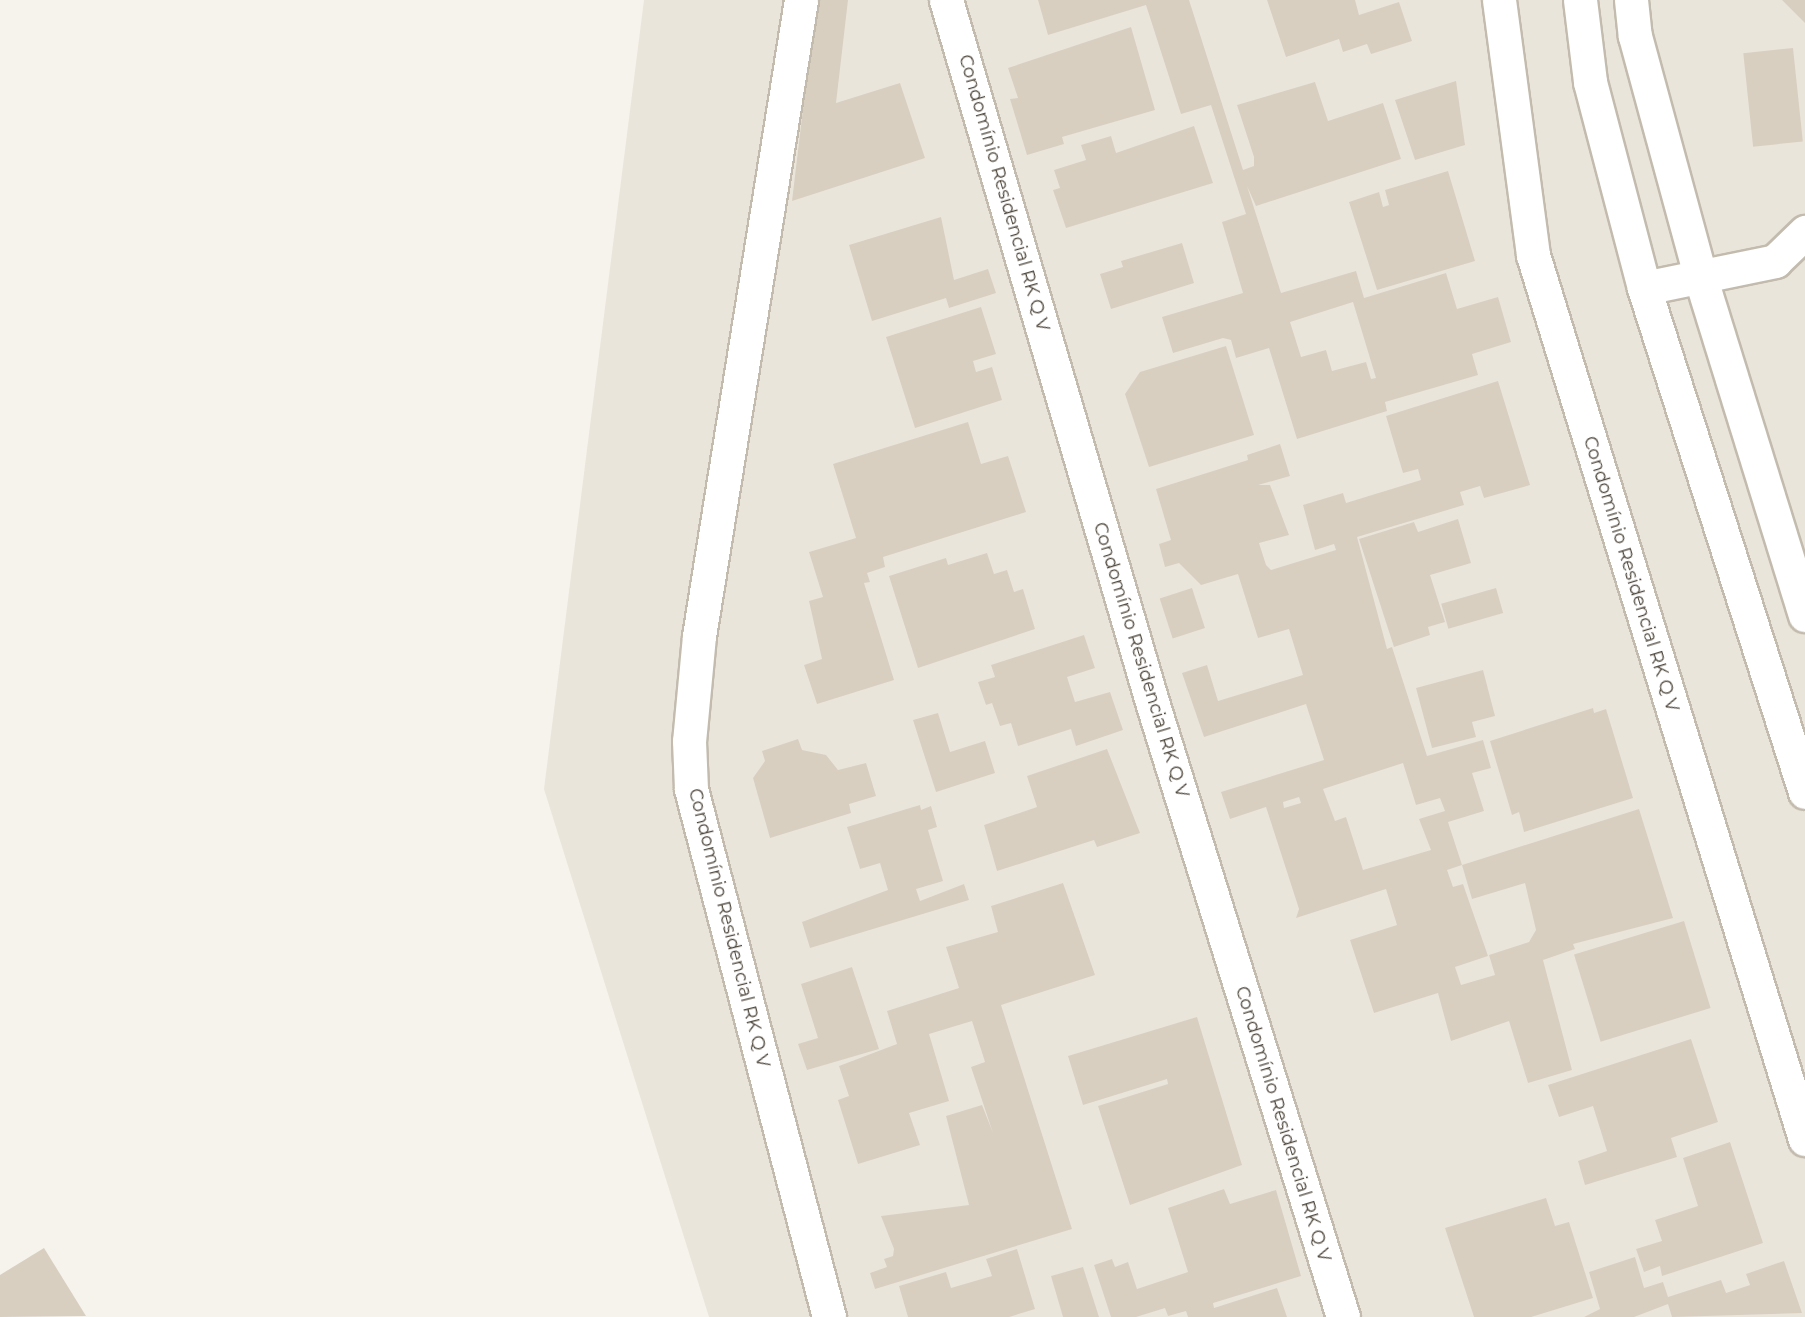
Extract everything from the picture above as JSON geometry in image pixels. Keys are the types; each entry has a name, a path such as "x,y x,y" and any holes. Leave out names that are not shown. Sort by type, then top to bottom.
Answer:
{"street":[{"name":"Condomínio Residencial RK Q V","path":"801,0 699,636 689,741 691,789 829,1317"},
{"name":"Condomínio Residencial RK Q V","path":"946,0 1153,705 1343,1317"},
{"name":"Condomínio Residencial RK Q V","path":"1499,0 1533,255 1805,1139"},
{"path":"1580,0 1590,82 1644,288 1805,792"},
{"path":"1632,0 1635,36 1700,276 1805,615"},
{"path":"1644,288 1775,261 1805,232"}],"shaded area":[{"path":"644,0 1805,0 1805,1317 709,1317 544,789"}],"building":[{"path":"816,0 848,0 836,103 900,83 925,158 792,201"},
{"path":"1038,0 1189,0 1243,170 1254,166 1254,157 1237,105 1315,82 1328,121 1383,103 1401,159 1256,206 1247,186 1281,293 1356,271 1364,298 1446,273 1457,309 1498,297 1511,342 1472,354 1478,375 1385,402 1387,411 1297,439 1269,348 1236,358 1231,340 1223,338 1173,353 1162,317 1243,293 1222,222 1246,214 1211,105 1181,114 1146,5 1048,35","holes":["1353,302 1376,378 1371,379 1366,362 1332,371 1326,350 1301,357 1290,322"]},
{"path":"1267,0 1355,0 1359,15 1399,2 1412,41 1371,54 1367,44 1343,52 1339,39 1286,57"},
{"path":"1782,0 1805,0 1805,23"},
{"path":"1131,27 1155,110 1062,137 1064,144 1027,155 1010,99 1018,98 1008,68"},
{"path":"1793,48 1803,141 1753,147 1743,53"},
{"path":"1456,81 1465,145 1415,160 1395,100"},
{"path":"1194,126 1213,183 1066,228 1053,190 1060,188 1054,170 1086,160 1081,145 1111,136 1116,153"},
{"path":"1448,171 1475,261 1377,290 1349,202 1379,192 1383,207 1389,205 1385,190"},
{"path":"941,217 954,280 988,269 996,293 949,308 946,298 872,321 849,245"},
{"path":"1182,243 1194,283 1111,309 1100,274 1123,267 1121,261"},
{"path":"981,307 996,354 973,361 976,372 992,367 1002,400 915,428 886,337"},
{"path":"1226,346 1254,435 1149,467 1125,394 1140,372"},
{"path":"1498,381 1530,485 1484,498 1480,486 1460,492 1464,505 1357,537 1387,649 1392,647 1427,756 1483,740 1491,768 1472,773 1484,811 1448,822 1462,865 1639,809 1673,918 1573,944 1575,949 1543,960 1572,1070 1528,1083 1509,1021 1451,1041 1438,993 1374,1013 1350,940 1397,925 1386,889 1296,918 1299,909 1266,807 1230,819 1221,792 1324,760 1306,704 1204,737 1182,673 1207,665 1218,701 1303,675 1289,629 1258,638 1238,574 1201,585 1179,563 1165,567 1159,544 1171,540 1156,489 1248,460 1247,455 1280,444 1290,476 1258,485 1270,485 1289,535 1259,543 1266,565 1271,570 1336,550 1334,544 1315,550 1303,505 1343,493 1346,503 1421,480 1418,469 1403,473 1386,416","holes":["1403,763 1416,805 1440,798 1445,811 1419,819 1431,850 1363,870 1346,817 1335,821 1323,789","1299,797 1301,803 1284,808 1283,802","1462,865 1472,899 1525,883 1536,930 1529,942 1489,955 1495,975 1461,985 1455,967 1488,956 1463,884 1453,887 1447,870"]},
{"path":"968,422 981,464 1008,456 1026,512 883,557 885,567 867,573 870,582 864,583 894,680 817,704 804,665 822,659 809,601 823,597 809,552 856,538 833,464"},
{"path":"1458,519 1471,563 1430,575 1445,622 1428,627 1430,635 1394,647 1359,539 1414,522 1418,532"},
{"path":"987,553 994,574 1007,570 1014,592 1023,589 1035,629 918,668 889,576 946,558 948,565"},
{"path":"1192,588 1205,628 1173,638 1160,599"},
{"path":"1496,588 1503,613 1448,629 1441,604"},
{"path":"1084,635 1095,668 1067,677 1075,702 1110,692 1123,730 1076,746 1071,729 1018,746 1011,723 1000,726 992,703 986,705 978,682 995,677 991,665"},
{"path":"1483,670 1495,716 1472,722 1476,737 1432,748 1416,688"},
{"path":"1593,708 1594,713 1606,709 1633,798 1524,832 1519,812 1512,815 1490,741"},
{"path":"938,713 950,752 985,741 995,773 936,792 913,720"},
{"path":"798,739 802,750 826,755 838,770 866,763 876,796 849,804 851,813 770,838 753,778 765,761 762,751"},
{"path":"1107,749 1140,833 1097,847 1094,840 997,871 984,825 1037,807 1027,776"},
{"path":"920,805 921,810 931,806 937,827 928,830 943,881 916,889 920,901 964,884 969,900 810,948 802,922 888,890 880,863 860,869 847,827"},
{"path":"1063,883 1095,975 1001,1005 1072,1229 875,1289 870,1273 887,1267 884,1259 893,1256 894,1249 881,1216 969,1205 946,1116 982,1105 993,1133 971,1067 985,1062 972,1021 929,1034 949,1101 909,1113 920,1145 858,1164 838,1100 849,1096 839,1066 897,1044 887,1011 959,988 946,947 998,932 991,906"},
{"path":"1684,921 1711,1008 1601,1042 1574,955"},
{"path":"852,967 879,1049 807,1070 798,1044 818,1038 801,984"},
{"path":"1197,1017 1242,1165 1130,1205 1098,1106 1168,1084 1167,1079 1083,1105 1068,1056"},
{"path":"1691,1039 1718,1122 1671,1138 1677,1157 1585,1185 1578,1161 1607,1151 1593,1106 1559,1117 1548,1085"},
{"path":"1730,1142 1763,1243 1662,1276 1660,1266 1644,1272 1636,1249 1662,1241 1655,1220 1698,1206 1683,1158"},
{"path":"1224,1189 1230,1204 1276,1190 1301,1276 1213,1303 1214,1308 1277,1288 1287,1317 1188,1317 1186,1311 1168,1316 1165,1308 1136,1317 1111,1317 1094,1265 1112,1259 1115,1267 1128,1262 1137,1289 1188,1272 1168,1208"},
{"path":"1546,1198 1555,1226 1569,1222 1593,1298 1531,1317 1474,1317 1445,1228"},
{"path":"44,1248 86,1316 0,1317 0,1275"},
{"path":"1017,1249 1035,1309 1009,1317 908,1317 899,1286 946,1272 951,1288 992,1276 986,1259"},
{"path":"1635,1257 1644,1288 1663,1282 1668,1297 1721,1280 1726,1293 1750,1285 1746,1274 1784,1261 1802,1313 1672,1317 1668,1304 1634,1317 1584,1317 1600,1309 1589,1272"},
{"path":"1083,1267 1099,1317 1063,1317 1051,1276"}]}
